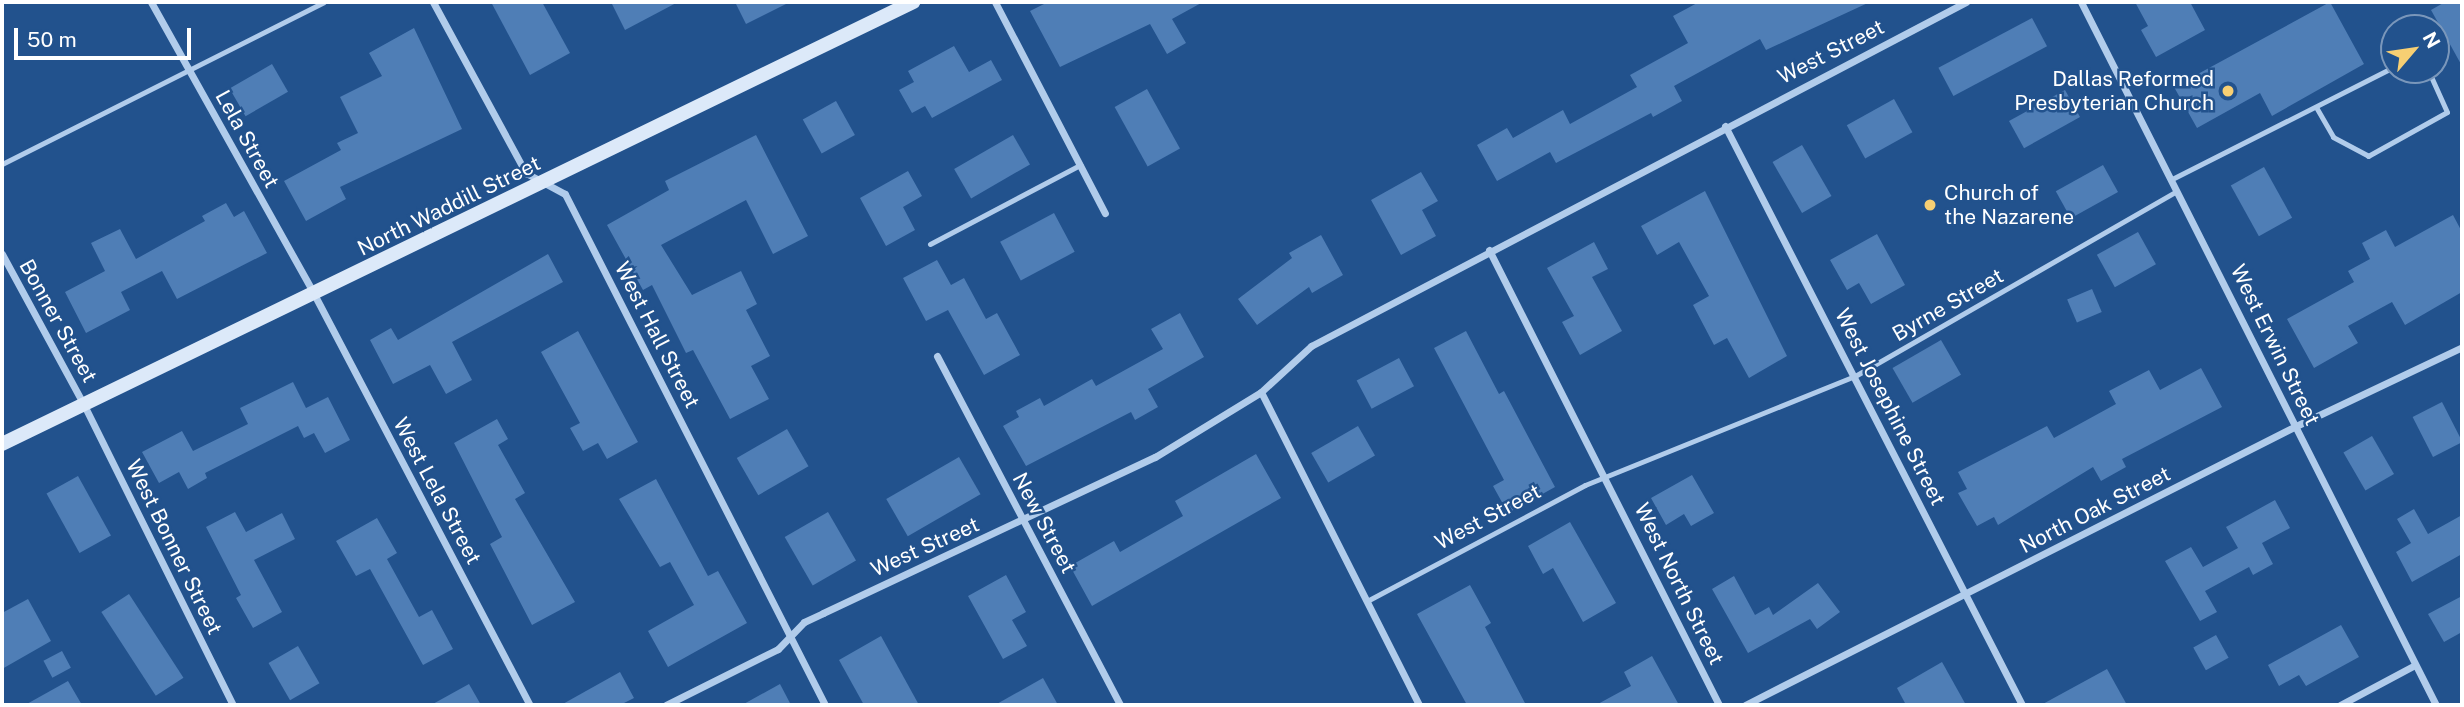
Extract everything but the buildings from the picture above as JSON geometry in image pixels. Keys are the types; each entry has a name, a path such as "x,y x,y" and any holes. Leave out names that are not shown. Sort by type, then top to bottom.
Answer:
{"street":[{"name":"Lela Street","path":"151,2 314,293"},
{"name":"West Hall Street","path":"433,2 526,173 565,194 825,705"},
{"name":"North Waddill Street","path":"2,444 545,183 913,2"},
{"path":"995,2 1105,213"},
{"name":"West Street","path":"666,705 778,649 790,636 823,613 1024,522 1155,457 1261,393 1311,346 1489,250 1966,2"},
{"name":"West Erwin Street","path":"2081,2 2174,178 2436,705"},
{"name":"West Josephine Street","path":"1726,126 2022,705"},
{"path":"1489,250 1607,478"},
{"name":"Bonner Street","path":"2,254 84,405"},
{"name":"West Lela Street","path":"314,293 530,705"},
{"name":"North Oak Street","path":"1745,705 1966,596 2296,426 2462,347"},
{"name":"New Street","path":"937,356 1120,705"},
{"path":"1261,393 1419,705"},
{"name":"West Bonner Street","path":"84,405 233,705"},
{"name":"West North Street","path":"1607,478 1719,705"},
{"path":"2340,705 2416,665"}],"lane":[{"path":"2,164 324,2"},
{"path":"2174,178 2380,74"},
{"path":"2316,107 2333,137 2368,156 2447,112 2434,84"},
{"path":"930,244 1080,164"},
{"name":"Byrne Street","path":"1607,478 1855,376 2179,189"},
{"name":"West Street","path":"1367,601 1585,485 1607,478"}],"place":[{"name":"Dallas Reformed Presbyterian Church","path":"2228,91"},
{"name":"Church of the Nazarene","path":"1930,205"}]}
